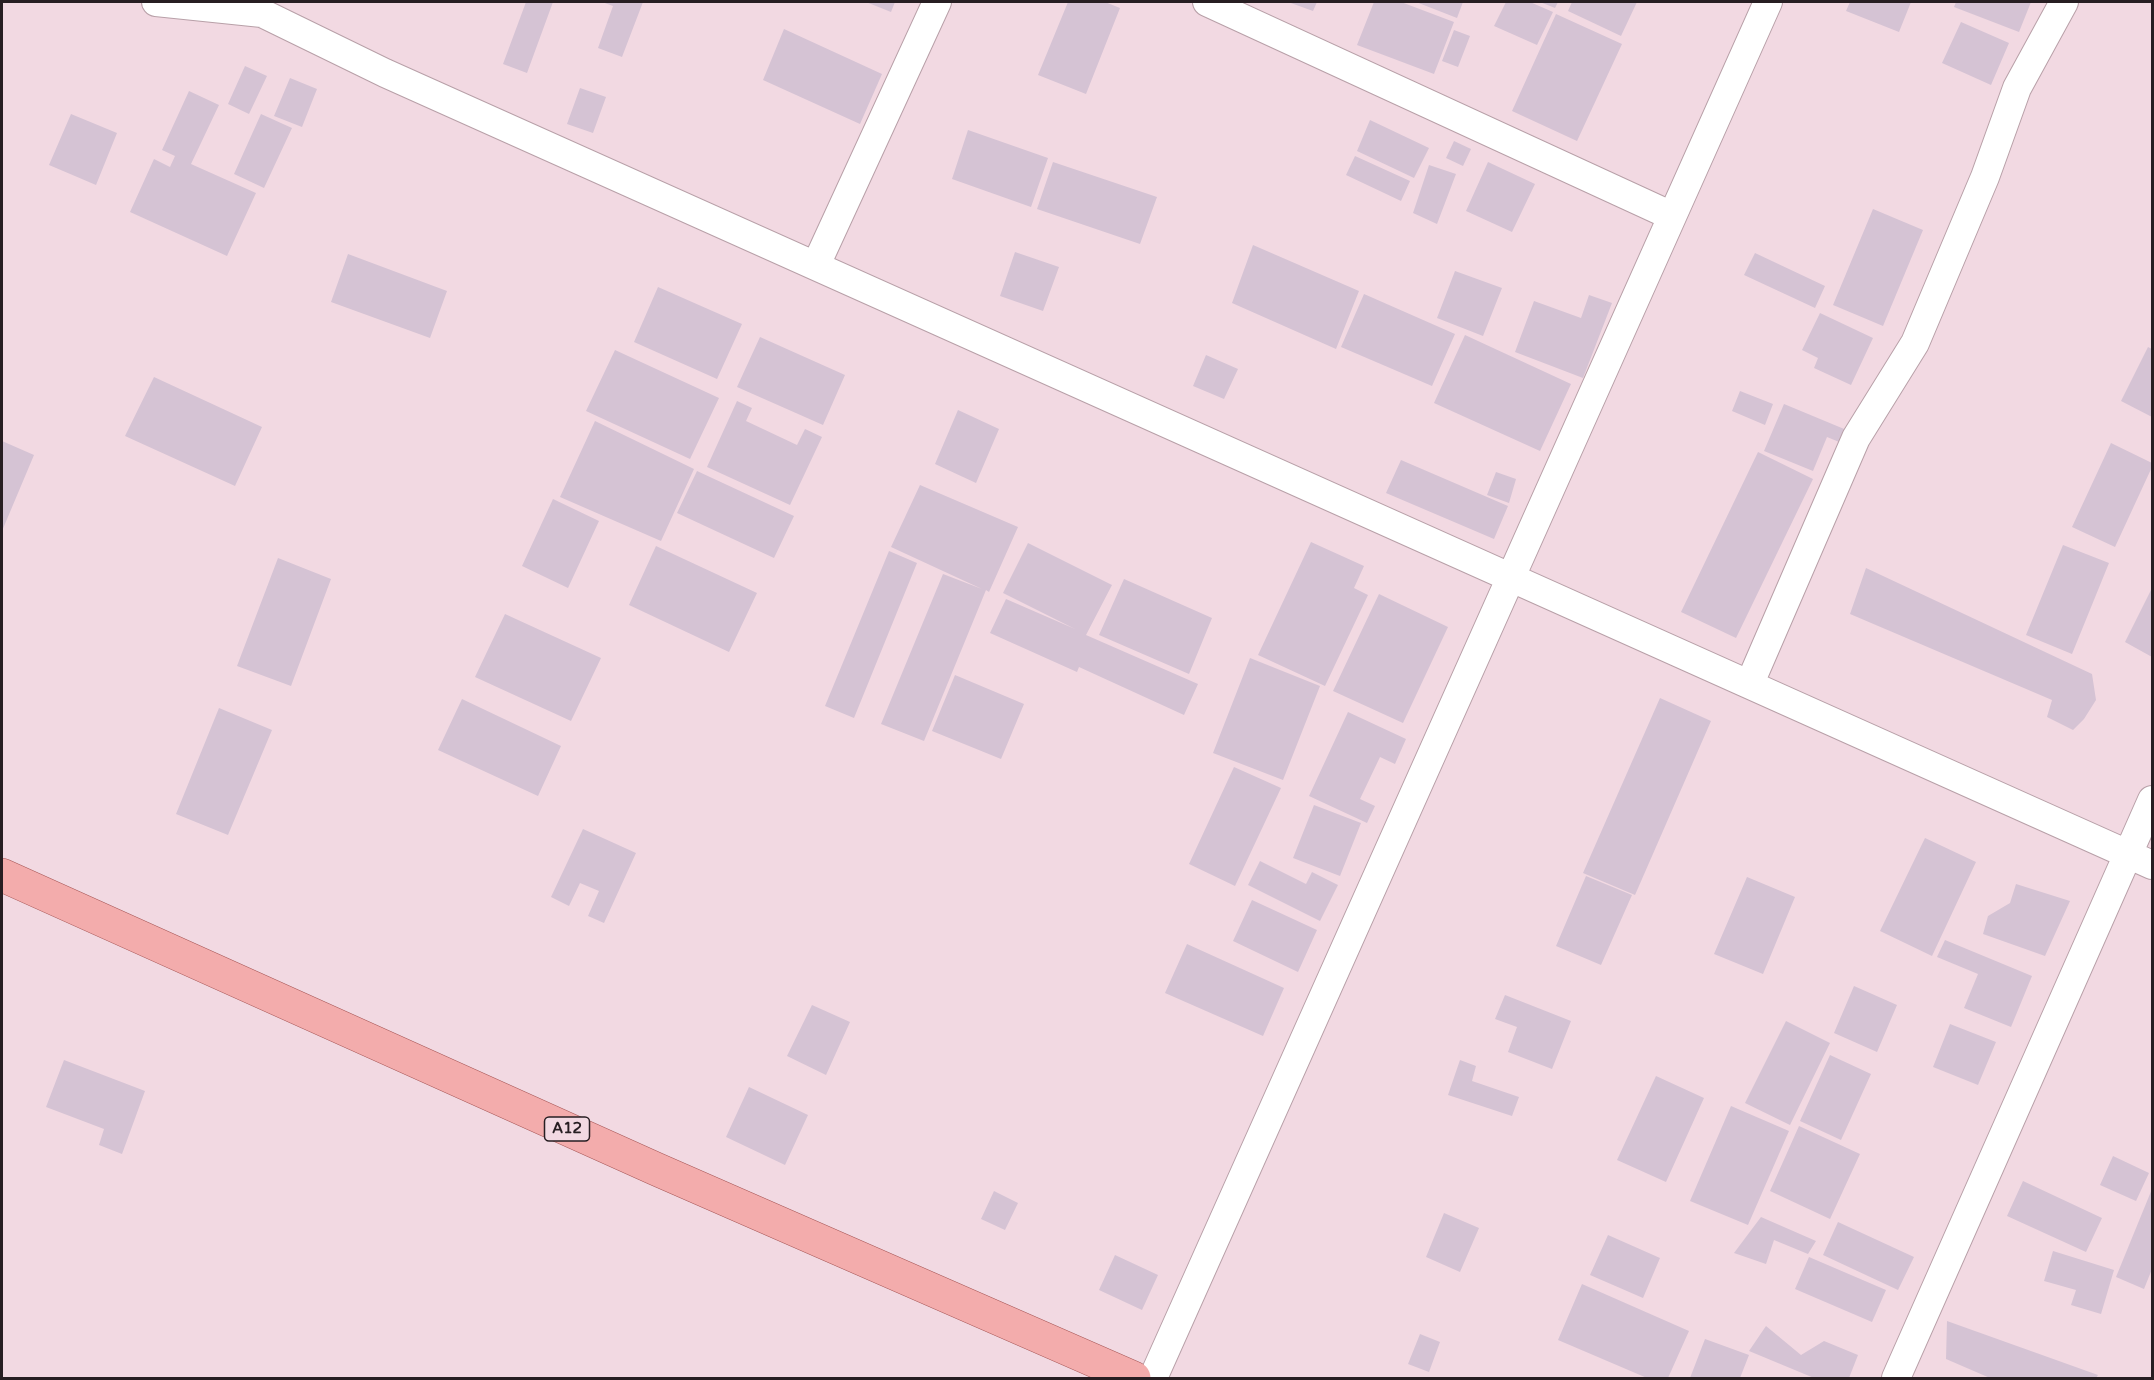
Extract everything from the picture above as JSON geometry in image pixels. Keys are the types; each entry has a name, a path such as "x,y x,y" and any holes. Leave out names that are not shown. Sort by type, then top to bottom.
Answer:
{"main road":[{"name":"A12","path":"2,875 645,1164 1134,1378"}],"street":[{"path":"156,2 262,13 385,74 2140,859"},
{"path":"816,265 937,2"},
{"path":"1207,2 1672,216"},
{"path":"1153,1378 1768,2"},
{"path":"1750,683 1857,438 1915,343 1985,177 2017,88 2064,2"},
{"path":"1896,1378 2140,859 2152,800"}],"building":[{"path":"526,2 553,2 527,73 503,64"},
{"path":"602,2 643,2 622,57 598,48 613,6"},
{"path":"866,2 895,2 891,12"},
{"path":"1068,2 1105,2 1120,8 1086,94 1038,75"},
{"path":"1288,2 1317,2 1313,11"},
{"path":"1374,2 1401,2 1454,22 1434,74 1357,45"},
{"path":"1416,2 1463,2 1457,18"},
{"path":"1506,2 1530,2 1553,12 1537,45 1494,26"},
{"path":"1540,2 1558,2 1555,8"},
{"path":"1572,2 1637,2 1621,36 1568,11"},
{"path":"1850,2 1911,2 1899,32 1846,11"},
{"path":"1956,2 2031,2 2019,32 1954,7"},
{"path":"1556,14 1622,44 1577,141 1512,111"},
{"path":"1961,22 2009,43 1991,85 1942,63"},
{"path":"784,29 882,74 860,124 763,80"},
{"path":"1454,30 1470,36 1458,67 1442,61"},
{"path":"245,66 267,76 249,114 228,104"},
{"path":"290,78 317,89 302,127 274,116"},
{"path":"580,88 606,97 593,133 567,124"},
{"path":"189,91 219,105 191,164 256,193 227,256 130,212 154,159 170,167 175,156 162,150"},
{"path":"71,114 117,133 96,185 49,165"},
{"path":"261,114 292,128 264,188 234,174"},
{"path":"1370,120 1429,148 1414,178 1357,151"},
{"path":"968,130 1048,158 1031,207 952,179"},
{"path":"1454,141 1471,149 1463,166 1446,158"},
{"path":"1355,156 1410,181 1401,201 1346,175"},
{"path":"1053,162 1157,197 1140,244 1037,209"},
{"path":"1488,162 1535,184 1512,232 1466,211"},
{"path":"1429,165 1456,174 1437,224 1413,213"},
{"path":"1873,209 1923,230 1883,326 1833,305"},
{"path":"1253,245 1359,291 1336,349 1232,303"},
{"path":"1015,252 1059,267 1043,311 1000,296"},
{"path":"1755,253 1825,286 1815,308 1744,275"},
{"path":"348,254 447,291 430,338 331,302"},
{"path":"1455,271 1502,288 1483,336 1437,318"},
{"path":"658,287 742,324 717,379 634,342"},
{"path":"1364,294 1455,334 1432,386 1341,347"},
{"path":"1589,295 1612,303 1583,378 1515,352 1534,301 1581,318"},
{"path":"1820,313 1873,338 1851,385 1814,368 1818,358 1802,350"},
{"path":"1465,335 1571,384 1540,451 1434,403"},
{"path":"760,337 845,375 823,425 737,387"},
{"path":"2148,347 2152,349 2152,417 2121,401"},
{"path":"615,350 719,398 690,459 586,411"},
{"path":"1206,355 1238,369 1224,399 1193,386"},
{"path":"154,377 262,427 235,486 125,436"},
{"path":"1740,391 1773,404 1765,425 1732,411"},
{"path":"737,401 752,408 746,421 797,445 805,429 822,437 790,505 707,467"},
{"path":"1784,404 1849,431 1844,444 1827,437 1813,471 1764,451"},
{"path":"958,410 999,429 976,483 935,464"},
{"path":"595,421 694,469 661,541 560,497"},
{"path":"2,441 34,455 2,531"},
{"path":"2111,443 2152,463 2115,547 2072,527"},
{"path":"1758,452 1813,479 1736,638 1681,612"},
{"path":"1401,460 1508,506 1494,539 1386,493"},
{"path":"697,471 794,516 774,558 677,513"},
{"path":"1496,472 1516,479 1509,503 1487,495"},
{"path":"920,485 1018,527 989,592 986,590 924,741 881,724 943,574 982,589 891,547"},
{"path":"553,499 599,521 568,588 522,566"},
{"path":"1311,542 1364,566 1354,588 1368,595 1325,686 1258,655"},
{"path":"1028,543 1112,585 1086,635 1198,684 1184,715 1079,667 1077,672 990,633 1006,599 1075,629 1003,593"},
{"path":"2063,545 2109,563 2072,654 2026,635"},
{"path":"656,546 757,593 729,652 629,605"},
{"path":"889,551 917,563 854,718 825,706"},
{"path":"278,558 331,579 291,686 237,666"},
{"path":"1866,568 2092,674 2096,700 2084,719 2073,730 2047,717 2052,700 1850,614"},
{"path":"1124,579 1212,618 1189,674 1099,635"},
{"path":"2152,588 2152,657 2125,642"},
{"path":"1379,594 1448,627 1403,723 1333,691"},
{"path":"505,614 601,658 571,721 475,677"},
{"path":"1250,658 1320,686 1283,780 1213,753"},
{"path":"955,675 1024,704 1001,759 932,731"},
{"path":"1660,698 1711,721 1635,895 1583,873"},
{"path":"462,699 561,746 538,796 438,750"},
{"path":"219,708 272,730 228,835 176,814"},
{"path":"1348,712 1406,739 1395,764 1380,757 1360,799 1375,806 1367,823 1309,796"},
{"path":"1234,767 1281,788 1235,886 1189,864"},
{"path":"1314,805 1361,823 1340,876 1293,858"},
{"path":"583,829 636,853 604,923 588,916 599,891 580,883 569,906 551,897"},
{"path":"1925,838 1976,862 1932,956 1880,931"},
{"path":"1260,861 1306,884 1312,872 1338,885 1320,921 1248,885"},
{"path":"1586,876 1632,895 1601,965 1556,946"},
{"path":"1747,877 1795,897 1763,974 1714,954"},
{"path":"2016,884 2070,901 2045,956 1983,934 1988,916 2010,903"},
{"path":"1252,900 1317,930 1298,972 1233,941"},
{"path":"1945,940 2032,976 2011,1027 1964,1008 1978,974 1937,957"},
{"path":"1187,944 1284,988 1263,1036 1165,993"},
{"path":"1854,986 1897,1005 1877,1052 1834,1033"},
{"path":"1505,995 1571,1021 1552,1069 1508,1052 1517,1027 1495,1019"},
{"path":"812,1005 850,1022 826,1075 787,1056"},
{"path":"1786,1021 1830,1043 1790,1125 1745,1103"},
{"path":"1950,1024 1996,1042 1978,1085 1933,1067"},
{"path":"1830,1055 1871,1074 1841,1140 1800,1121"},
{"path":"64,1060 145,1091 122,1154 99,1145 104,1129 46,1107"},
{"path":"1460,1060 1476,1066 1472,1081 1519,1097 1512,1116 1448,1095"},
{"path":"1656,1076 1704,1098 1666,1182 1617,1160"},
{"path":"749,1087 808,1115 785,1165 726,1137"},
{"path":"1731,1106 1789,1131 1748,1225 1690,1201"},
{"path":"1799,1126 1860,1154 1830,1219 1770,1191"},
{"path":"2113,1156 2149,1173 2136,1201 2100,1185"},
{"path":"2023,1181 2102,1218 2086,1252 2007,1216"},
{"path":"2152,1189 2152,1269 2144,1289 2116,1277"},
{"path":"994,1191 1018,1203 1005,1230 981,1219"},
{"path":"1444,1213 1479,1228 1460,1272 1426,1257"},
{"path":"1761,1217 1816,1241 1808,1254 1774,1240 1766,1264 1734,1253"},
{"path":"1838,1222 1914,1257 1898,1290 1823,1255"},
{"path":"1608,1235 1660,1258 1643,1298 1590,1275"},
{"path":"2053,1251 2114,1270 2101,1314 2071,1305 2076,1290 2044,1281"},
{"path":"1115,1255 1158,1275 1142,1310 1099,1290"},
{"path":"1809,1257 1886,1290 1872,1322 1795,1289"},
{"path":"1582,1284 1689,1331 1668,1378 1647,1378 1558,1340"},
{"path":"1947,1321 2098,1375 2096,1378 1990,1378 1946,1359"},
{"path":"1766,1326 1801,1355 1824,1341 1858,1355 1849,1378 1814,1378 1749,1351"},
{"path":"1420,1334 1440,1342 1429,1372 1408,1364"},
{"path":"1705,1339 1749,1355 1740,1378 1690,1378"}]}
